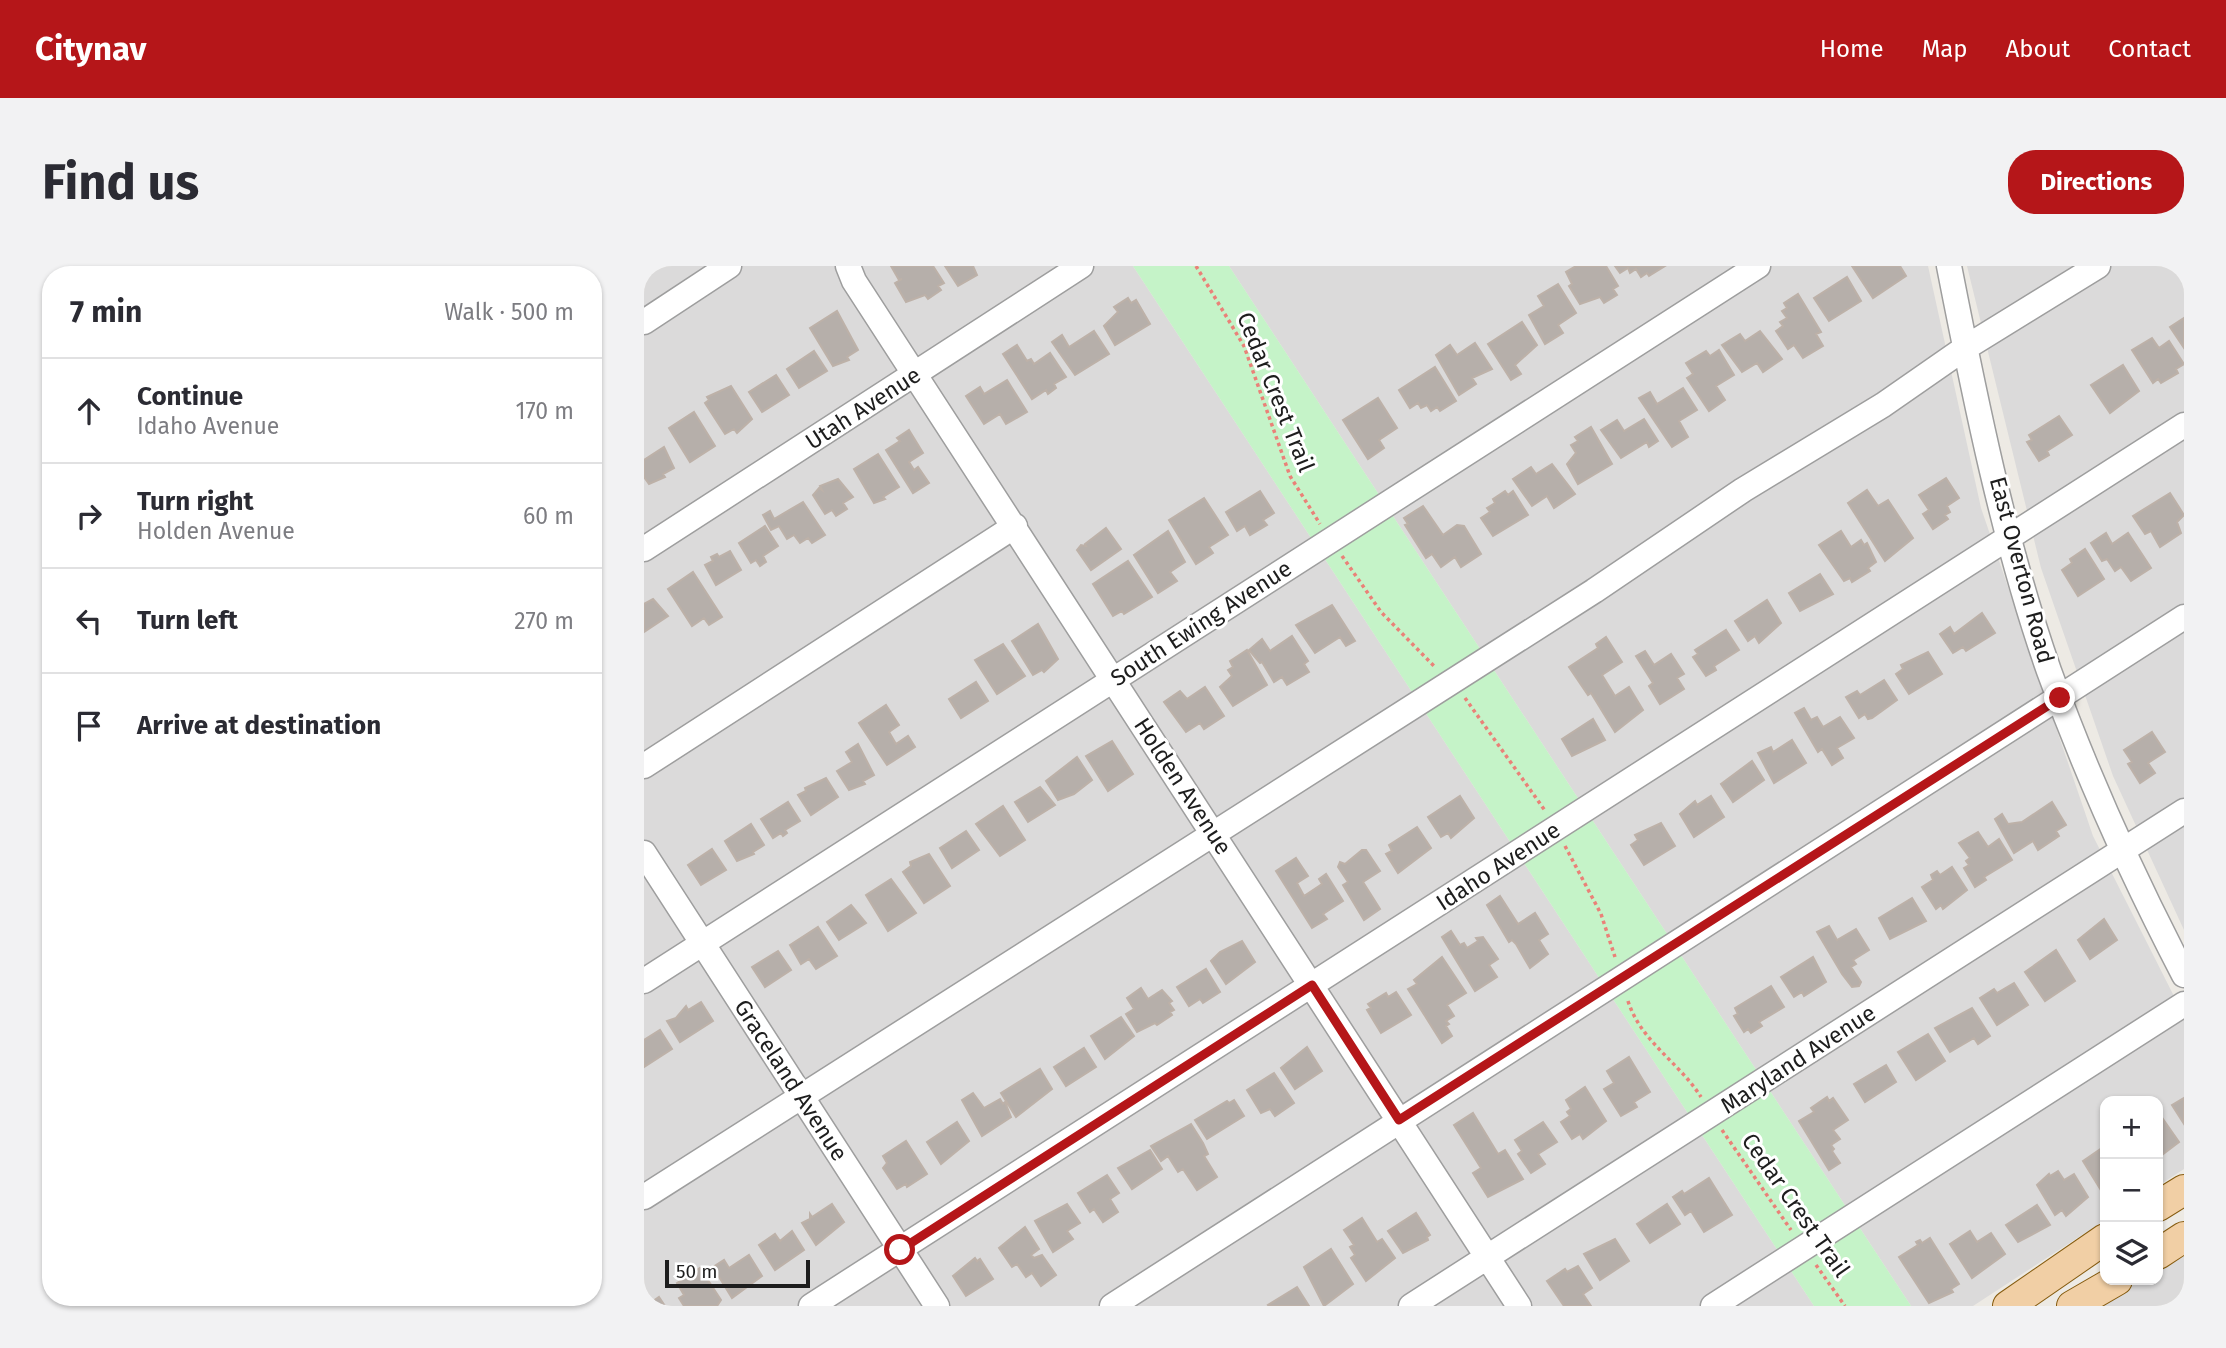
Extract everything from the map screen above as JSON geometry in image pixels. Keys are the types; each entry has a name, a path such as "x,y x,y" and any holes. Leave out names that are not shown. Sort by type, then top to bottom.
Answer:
{"main road":[{"path":"2163,1203 2184,1190"},
{"path":"2163,1251 2184,1237"},
{"path":"2008,1306 2100,1242"},
{"path":"2072,1306 2108,1285"}],"street":[{"path":"644,321 729,266"},
{"name":"Holden Avenue","path":"848,266 854,281 914,375 1015,526 1519,1306"},
{"name":"Utah Avenue","path":"644,550 1081,266"},
{"name":"South Ewing Avenue","path":"644,981 1758,266"},
{"name":"East Overton Road","path":"1949,266 1965,348 2027,600 2085,767 2122,850 2184,975"},
{"path":"644,1197 1213,832 1594,592 1743,491 2098,266"},
{"name":"Idaho Avenue","path":"811,1306 2184,425"},
{"path":"644,766 1015,526"},
{"path":"1112,1306 2184,617"},
{"name":"Maryland Avenue","path":"1411,1306 2184,811"},
{"name":"Graceland Avenue","path":"644,853 937,1306"},
{"path":"1713,1306 2184,1003"}],"path":[{"name":"Cedar Crest Trail","path":"1196,266 1244,346 1290,476 1324,530"},
{"name":"Cedar Crest Trail","path":"1719,1125 1845,1306"}],"shaded area":[{"path":"644,266 1133,266 1814,1306 644,1306"},
{"path":"1229,266 1928,266 1981,508 2093,836 2184,1016 2184,1169 2163,1183 2163,1096 2100,1096 2100,1223 1973,1306 1911,1306"},
{"path":"1967,266 2184,266 2184,930 2113,776 2041,568"},
{"path":"2184,1253 2184,1306 2099,1306 2133,1285 2163,1285 2163,1266"}],"green space":[{"path":"1133,266 1229,266 1911,1306 1814,1306"}],"building":[{"path":"891,266 933,266 944,283 938,286 941,290 928,299 925,295 906,302 895,283 902,279 899,280"},
{"path":"945,266 973,266 977,275 958,286"},
{"path":"1576,266 1606,266 1618,286 1613,289 1617,295 1604,303 1600,297 1580,304 1569,286 1572,284 1566,272"},
{"path":"1615,266 1665,266 1649,276 1647,273 1641,277 1636,269 1630,273 1628,268 1620,273"},
{"path":"1852,266 1900,266 1906,276 1873,298"},
{"path":"1847,277 1861,301 1829,321 1814,298"},
{"path":"1558,284 1576,313 1558,325 1563,333 1545,344 1529,315 1544,306 1538,296"},
{"path":"1798,294 1821,332 1816,334 1823,346 1803,358 1794,345 1788,349 1776,331 1783,326 1780,322 1787,318 1782,311 1787,308 1784,303"},
{"path":"1128,298 1131,303 1136,300 1150,324 1115,345 1104,326 1118,312 1114,307"},
{"path":"837,311 858,350 847,357 849,360 833,366 810,328"},
{"path":"2184,318 2184,348 2170,327"},
{"path":"1522,322 1537,345 1515,365 1521,374 1511,380 1488,344"},
{"path":"1094,331 1109,354 1075,375 1052,342 1062,335 1069,347"},
{"path":"1760,331 1782,359 1763,372 1757,363 1742,372 1722,345 1740,334 1745,341"},
{"path":"2152,338 2159,348 2169,341 2184,364 2176,369 2178,373 2161,383 2158,379 2153,383 2132,350"},
{"path":"1475,343 1492,369 1472,378 1476,384 1459,395 1436,355 1450,345 1457,355"},
{"path":"1017,345 1027,361 1031,359 1034,364 1050,353 1066,377 1054,384 1056,388 1048,394 1046,390 1032,399 1003,354"},
{"path":"1719,350 1734,375 1716,386 1725,400 1709,411 1687,378 1693,374 1686,363 1706,351 1710,356"},
{"path":"814,351 827,371 799,388 787,369"},
{"path":"2123,365 2139,391 2110,413 2091,385"},
{"path":"1435,367 1456,401 1440,411 1437,407 1431,411 1427,405 1421,408 1418,403 1410,408 1399,390"},
{"path":"776,375 789,395 762,412 749,392"},
{"path":"1007,380 1027,412 1006,424 1000,414 984,424 966,396 980,387 984,394"},
{"path":"731,386 752,419 737,433 734,429 725,434 705,403 709,400 707,397"},
{"path":"1683,388 1697,410 1679,421 1688,437 1672,447 1639,398 1650,392 1657,404"},
{"path":"1378,398 1397,428 1379,440 1384,448 1368,459 1343,420"},
{"path":"694,412 715,446 690,462 669,428"},
{"path":"2059,416 2072,435 2047,451 2049,455 2039,461 2027,442 2032,440 2029,435"},
{"path":"1644,419 1658,441 1649,447 1647,442 1621,458 1601,430 1617,420 1624,431"},
{"path":"1591,427 1612,464 1578,484 1567,464 1576,453 1571,445 1578,441 1575,437"},
{"path":"909,430 923,453 909,462 914,470 918,467 929,483 913,493 886,450 900,441 897,438"},
{"path":"664,447 674,468 663,474 665,477 649,484 644,477 644,460"},
{"path":"878,454 899,487 883,497 885,499 874,503 854,469"},
{"path":"1552,464 1575,494 1554,508 1547,496 1532,506 1513,479 1531,467 1536,474"},
{"path":"1946,478 1959,498 1947,506 1950,512 1945,515 1948,519 1933,529 1923,514 1929,510 1919,495"},
{"path":"838,479 853,497 843,503 847,509 836,516 832,510 825,514 813,495 819,488 822,490 820,486"},
{"path":"1867,490 1878,506 1888,500 1913,538 1885,561 1848,503"},
{"path":"1260,491 1274,513 1263,520 1267,525 1250,535 1245,526 1237,531 1226,512"},
{"path":"1505,491 1508,495 1513,491 1528,515 1493,536 1481,518 1490,512 1487,508 1495,503 1493,499"},
{"path":"2170,493 2184,515 2177,522 2181,533 2160,547 2151,531 2145,534 2133,516"},
{"path":"1204,498 1228,535 1209,547 1213,553 1196,564 1169,520"},
{"path":"803,502 825,535 812,543 808,538 800,543 794,535 787,539 779,526 771,530 763,515 770,511 774,519"},
{"path":"1423,506 1443,535 1457,525 1464,526 1481,554 1461,567 1455,557 1441,567 1432,554 1426,558 1405,525 1408,524 1404,518"},
{"path":"765,526 778,546 763,556 766,562 760,566 756,560 751,563 739,543"},
{"path":"1106,528 1121,549 1091,570 1077,550 1081,545 1086,546 1085,544"},
{"path":"1168,531 1185,562 1170,572 1177,581 1158,593 1134,555"},
{"path":"1841,531 1851,547 1861,540 1864,545 1867,543 1876,562 1868,568 1870,571 1852,582 1850,578 1844,581 1819,545"},
{"path":"2106,533 2112,544 2128,533 2151,568 2131,581 2121,567 2115,571 2107,559 2102,561 2091,543"},
{"path":"2085,549 2104,579 2078,596 2062,570 2072,563 2070,559"},
{"path":"730,551 741,570 716,585 705,565 713,561 711,557 717,554 719,557"},
{"path":"1128,561 1152,597 1124,614 1122,611 1113,616 1093,584"},
{"path":"693,572 722,617 709,625 704,618 692,626 668,589"},
{"path":"1820,574 1833,594 1800,611 1789,593"},
{"path":"653,599 668,616 644,632 644,604"},
{"path":"1767,600 1781,623 1759,643 1755,636 1748,641 1735,621"},
{"path":"1332,605 1355,641 1346,646 1340,637 1315,653 1296,625"},
{"path":"1982,613 1995,633 1966,651 1963,647 1953,653 1940,634 1950,627 1954,634"},
{"path":"1038,624 1058,659 1044,672 1042,670 1033,675 1012,641"},
{"path":"1726,630 1739,650 1714,666 1716,670 1706,676 1693,657 1698,654 1695,650"},
{"path":"1292,636 1308,661 1304,664 1309,672 1287,685 1282,677 1274,682 1262,662 1249,650 1262,639 1270,651"},
{"path":"1606,637 1622,662 1602,675 1615,696 1629,687 1643,710 1615,732 1591,693 1588,695 1569,667 1598,648 1596,644"},
{"path":"1003,644 1025,676 997,694 975,660"},
{"path":"1247,650 1267,685 1233,706 1220,687 1232,676 1228,670 1233,667 1230,661"},
{"path":"1645,651 1654,665 1671,654 1684,674 1677,678 1684,689 1660,704 1649,686 1653,683 1636,656"},
{"path":"1928,652 1942,674 1909,694 1896,674 1903,669 1901,665"},
{"path":"1884,680 1897,700 1872,718 1868,719 1865,714 1859,718 1846,697 1857,691 1860,695"},
{"path":"976,682 988,701 961,718 949,699"},
{"path":"1205,687 1224,716 1204,729 1200,723 1186,732 1164,702 1180,691 1187,699"},
{"path":"886,705 899,725 889,732 896,744 908,736 915,747 887,765 859,723"},
{"path":"1804,708 1811,720 1817,717 1823,727 1840,717 1854,738 1837,748 1843,758 1832,765 1822,749 1818,752 1795,713"},
{"path":"1593,719 1605,740 1572,756 1562,739"},
{"path":"2152,732 2165,752 2148,763 2155,773 2140,783 2128,764 2132,762 2124,750"},
{"path":"1792,740 1806,763 1774,783 1758,753 1771,747 1773,752"},
{"path":"1112,741 1133,774 1108,791 1086,756"},
{"path":"858,744 874,775 863,781 865,784 849,790 837,771 852,762 846,752"},
{"path":"1077,757 1092,780 1074,794 1058,800 1046,781"},
{"path":"1752,761 1764,780 1733,802 1721,784"},
{"path":"826,778 838,797 811,815 798,795 806,791 805,788"},
{"path":"1040,787 1055,805 1028,822 1015,802"},
{"path":"1460,796 1474,818 1451,838 1448,833 1441,837 1428,817"},
{"path":"1711,796 1724,817 1694,837 1680,814 1695,801 1697,805"},
{"path":"788,802 800,821 785,830 787,833 783,836 781,833 773,838 761,819"},
{"path":"2052,802 2066,825 2056,831 2059,836 2038,850 2033,841 2014,853 1995,819 2002,814 2008,824 2022,822"},
{"path":"1003,806 1025,840 1000,856 976,824"},
{"path":"1661,823 1675,846 1644,865 1631,845 1638,840 1635,835"},
{"path":"751,824 764,845 753,852 754,854 737,861 725,841"},
{"path":"1417,827 1431,848 1398,873 1386,854 1392,851 1389,845"},
{"path":"966,831 979,850 952,868 940,848"},
{"path":"1978,832 1988,847 1999,839 2012,860 1984,877 1986,880 1975,887 1964,868 1969,865 1966,861 1970,858 1959,843"},
{"path":"712,849 726,870 701,885 688,865"},
{"path":"1362,850 1366,850 1380,871 1363,882 1380,909 1364,920 1343,885 1348,882 1338,867 1340,862 1345,864"},
{"path":"929,854 950,886 924,903 903,872 911,866 910,862"},
{"path":"1296,858 1308,876 1297,883 1304,896 1322,884 1319,879 1326,874 1343,901 1323,914 1327,919 1312,928 1276,871"},
{"path":"1952,867 1967,890 1943,909 1941,905 1936,909 1922,887 1933,880 1931,875 1937,871 1940,875"},
{"path":"891,879 916,913 888,931 866,895"},
{"path":"1500,896 1518,924 1535,913 1548,934 1539,940 1548,954 1530,968 1516,944 1512,940 1509,942 1487,905"},
{"path":"1912,898 1926,921 1890,939 1879,918"},
{"path":"851,905 866,923 839,940 827,922"},
{"path":"2104,919 2117,940 2090,959 2078,940"},
{"path":"1829,926 1837,940 1856,929 1869,950 1853,960 1856,964 1851,967 1861,982 1859,986 1852,987 1817,932"},
{"path":"818,927 837,956 816,969 809,959 801,964 790,945"},
{"path":"1451,931 1460,945 1464,943 1467,948 1478,941 1476,938 1483,937 1498,959 1489,965 1497,977 1475,991 1442,937"},
{"path":"1242,941 1255,962 1226,984 1211,961 1220,952"},
{"path":"2056,950 2075,981 2045,1001 2025,972"},
{"path":"778,951 791,970 765,987 752,967"},
{"path":"1442,957 1466,993 1447,1005 1454,1016 1446,1021 1452,1036 1442,1043 1408,989 1417,984 1414,980"},
{"path":"1813,957 1826,982 1804,996 1802,992 1794,997 1781,977"},
{"path":"1206,969 1220,992 1203,1003 1200,999 1189,1006 1177,987"},
{"path":"2014,983 2028,1005 1997,1025 1980,998 1994,989 1997,993"},
{"path":"1771,986 1784,1007 1759,1022 1762,1026 1751,1033 1748,1029 1744,1032 1734,1016 1738,1014 1735,1008"},
{"path":"1141,988 1148,999 1162,990 1172,1001 1169,1003 1174,1010 1170,1012 1172,1015 1157,1025 1155,1023 1137,1032 1126,1014 1134,1009 1127,998"},
{"path":"1396,992 1411,1015 1381,1033 1367,1010 1371,1008 1368,1004 1386,993 1388,997"},
{"path":"701,1002 713,1021 680,1042 667,1021 676,1018 686,1006 688,1010"},
{"path":"1972,1008 1990,1036 1978,1044 1974,1038 1950,1052 1935,1028"},
{"path":"1121,1017 1134,1036 1105,1059 1091,1036"},
{"path":"660,1030 672,1049 644,1067 644,1040"},
{"path":"1928,1034 1945,1061 1916,1080 1898,1052"},
{"path":"1307,1047 1322,1071 1295,1089 1281,1068"},
{"path":"1084,1048 1096,1067 1066,1086 1054,1067"},
{"path":"1629,1057 1650,1092 1634,1102 1637,1107 1621,1116 1604,1089 1614,1083 1607,1071"},
{"path":"1886,1065 1896,1082 1865,1102 1854,1084"},
{"path":"1040,1069 1052,1089 1016,1117 1001,1093"},
{"path":"1274,1073 1294,1103 1275,1116 1270,1109 1261,1113 1247,1090"},
{"path":"1585,1087 1606,1121 1583,1139 1580,1134 1572,1139 1561,1122 1570,1116 1567,1112 1571,1109 1566,1100"},
{"path":"973,1093 984,1108 1000,1099 1003,1104 1005,1102 1011,1117 982,1136 962,1100"},
{"path":"1827,1097 1829,1101 1833,1098 1848,1120 1833,1130 1840,1139 1831,1145 1834,1149 1832,1151 1840,1163 1829,1170 1799,1121 1814,1112 1811,1108"},
{"path":"2184,1098 2184,1124 2172,1105"},
{"path":"1234,1100 1244,1116 1207,1139 1195,1120 1227,1101 1229,1103"},
{"path":"1473,1113 1498,1154 1505,1150 1523,1179 1488,1197 1473,1173 1481,1168 1454,1125"},
{"path":"2163,1119 2179,1142 2163,1154"},
{"path":"957,1122 969,1141 941,1164 927,1142"},
{"path":"1543,1122 1557,1142 1538,1154 1545,1164 1531,1173 1518,1154 1522,1151 1515,1140"},
{"path":"1191,1124 1208,1154 1204,1156 1217,1177 1197,1190 1183,1169 1178,1172 1168,1156 1161,1161 1151,1146"},
{"path":"906,1141 927,1174 907,1187 906,1184 897,1189 883,1168 887,1163 883,1156"},
{"path":"2100,1149 2100,1189 2083,1161"},
{"path":"1150,1150 1162,1169 1132,1189 1118,1168"},
{"path":"2058,1171 2064,1180 2074,1174 2088,1197 2066,1216 2062,1210 2055,1215 2037,1185 2049,1174 2050,1176"},
{"path":"1107,1175 1119,1193 1110,1199 1118,1212 1103,1222 1094,1209 1090,1212 1078,1193"},
{"path":"1709,1178 1732,1215 1704,1232 1691,1211 1685,1215 1673,1197 1682,1191 1684,1194"},
{"path":"832,1204 844,1222 816,1245 802,1223 810,1219 810,1214 812,1217"},
{"path":"1067,1204 1080,1223 1067,1231 1073,1239 1053,1252 1035,1221"},
{"path":"1667,1204 1680,1224 1650,1243 1637,1224"},
{"path":"2037,1205 2050,1225 2018,1242 2006,1225"},
{"path":"1416,1213 1430,1235 1428,1240 1403,1253 1388,1231"},
{"path":"1362,1218 1377,1242 1382,1239 1395,1258 1366,1281 1351,1258 1355,1255 1350,1247 1354,1245 1344,1230"},
{"path":"1025,1227 1039,1249 1031,1255 1034,1258 1042,1255 1056,1275 1041,1286 1032,1273 1026,1277 1017,1264 1012,1267 999,1248"},
{"path":"792,1231 804,1250 775,1270 759,1245 775,1234 780,1241"},
{"path":"1970,1231 1977,1242 1991,1233 2005,1254 1972,1278 1950,1244"},
{"path":"1930,1238 1959,1284 1951,1289 1953,1292 1929,1303 1899,1257 1918,1245 1916,1242 1920,1240 1922,1243"},
{"path":"1615,1239 1629,1261 1600,1280 1584,1254"},
{"path":"1331,1249 1353,1284 1324,1306 1304,1267"},
{"path":"749,1255 762,1276 732,1298 713,1267 724,1260 729,1268"},
{"path":"975,1258 977,1261 980,1259 993,1279 966,1296 953,1276"},
{"path":"1578,1266 1592,1288 1583,1294 1591,1306 1564,1306 1547,1281 1565,1269 1567,1272"},
{"path":"700,1268 721,1300 717,1306 684,1306 679,1298 684,1295 677,1283"},
{"path":"1297,1287 1309,1306 1268,1305"},
{"path":"659,1297 665,1306 649,1304"}],"route":[{"path":"900,1250 1312,985 1399,1120 2060,698"}]}
